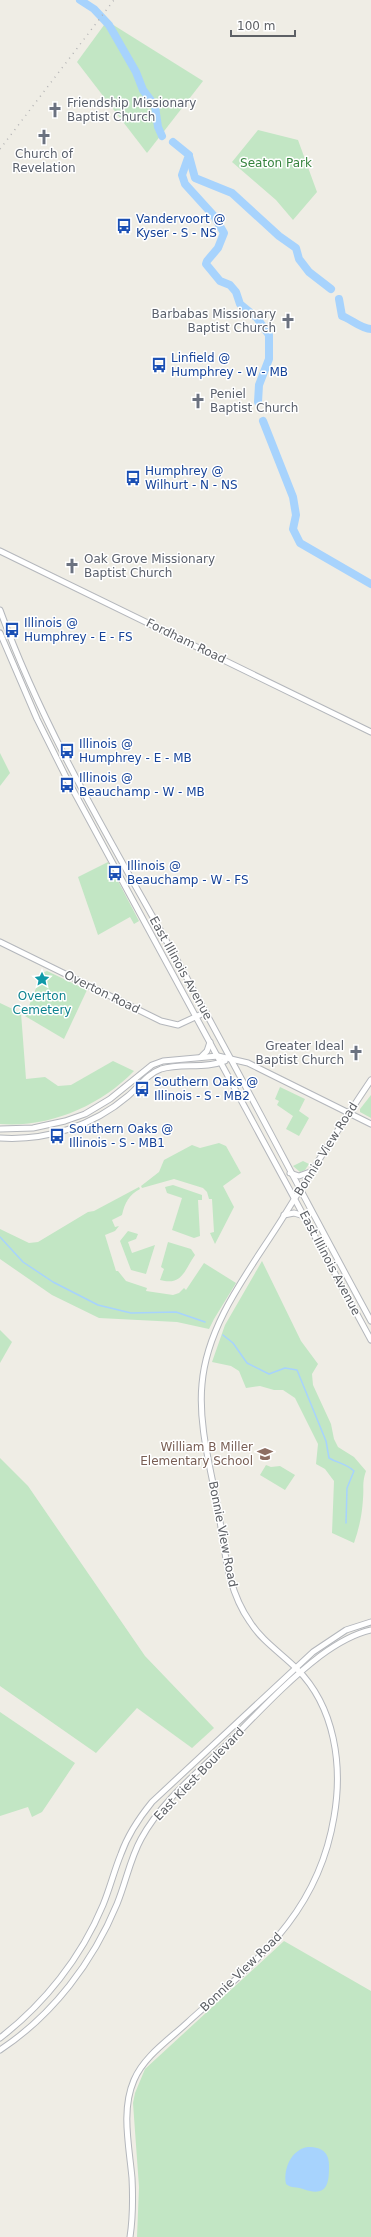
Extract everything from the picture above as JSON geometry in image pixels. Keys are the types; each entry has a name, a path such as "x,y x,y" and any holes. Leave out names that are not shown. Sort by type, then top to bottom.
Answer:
{"main road":[{"name":"Fordham Road","path":"0,551 371,732"},
{"name":"East Illinois Avenue","path":"0,611 47,721 206,1012 290,1173 371,1321"},
{"name":"East Illinois Avenue","path":"0,633 37,719 65,775 370,1336"},
{"name":"Overton Road","path":"0,942 161,1021 178,1024 206,1012"},
{"path":"200,1057 207,1051 210,1042"},
{"path":"0,1129 23,1129 53,1125 85,1114 110,1099 149,1067 163,1061 218,1056 248,1063 371,1124"},
{"path":"0,1138 35,1137 73,1128 106,1112 129,1096 153,1073 168,1068 222,1063 230,1060"},
{"path":"149,1067 153,1073"},
{"name":"Bonnie View Road","path":"130,2237 133,2202 126,2114 130,2092 137,2074 153,2054 274,1943 302,1905 326,1856 336,1803 336,1758 327,1716 314,1690 301,1673 256,1631 242,1610 231,1586 206,1445 201,1402 205,1363 222,1318 284,1215 371,1080"},
{"path":"253,1122 261,1118"},
{"path":"53,1125 55,1133"},
{"path":"290,1173 299,1176 311,1172"},
{"path":"284,1215 294,1213 304,1216"},
{"path":"333,1269 340,1265"},
{"name":"East Kiest Boulevard","path":"0,2038 17,2026 50,1992 78,1952 103,1906 121,1853 131,1831 152,1802 295,1668 330,1638 346,1630 371,1622"},
{"name":"East Kiest Boulevard","path":"0,2050 45,2014 86,1963 104,1934 141,1839 160,1811 301,1673 327,1651 356,1634 371,1630"}],"green space":[{"path":"107,21 203,81 147,153 77,62"},
{"name":"Seaton Park","path":"258,130 298,140 317,192 293,220 276,200 232,162"},
{"path":"0,753 10,773 0,786"},
{"path":"108,862 139,921 134,924 130,917 98,935 78,877"},
{"path":"47,971 87,990 64,1039 25,1016 42,973"},
{"path":"0,1003 21,1013 26,1079 45,1077 58,1086 71,1085 113,1061 134,1071 106,1095 73,1112 37,1122 0,1124"},
{"path":"280,1087 305,1099 299,1111 309,1118 299,1136 286,1129 293,1116 277,1105 279,1101 275,1099"},
{"path":"371,1095 371,1118 360,1112 360,1109"},
{"path":"219,1143 226,1146 241,1173 223,1186 234,1207 215,1244 210,1233 214,1232 212,1199 209,1199 207,1192 203,1188 174,1179 142,1188 141,1186 159,1172 164,1160 192,1145 200,1148"},
{"path":"303,1161 309,1164 305,1170 300,1172 293,1166"},
{"path":"173,1185 202,1195 202,1200 198,1200 200,1236 194,1238 172,1230 182,1198 167,1193 165,1187"},
{"path":"139,1187 140,1189 128,1199 122,1215 112,1220 115,1227 119,1226 115,1231 105,1235 116,1271 118,1271 126,1281 147,1288 146,1291 173,1295 179,1293 184,1288 186,1290 204,1263 236,1283 209,1329 177,1322 99,1318 52,1295 0,1259 0,1229 29,1243 38,1242 88,1212 94,1211"},
{"path":"128,1231 138,1234 136,1239 128,1242 132,1253 155,1245 146,1274 131,1270 120,1241"},
{"path":"168,1242 191,1249 195,1255 182,1276 173,1281 160,1280 164,1269 161,1267"},
{"path":"262,1261 301,1341 318,1364 312,1374 313,1385 331,1424 334,1439 338,1447 354,1457 366,1471 361,1516 354,1543 332,1533 334,1481 325,1469 316,1464 318,1444 295,1398 283,1390 274,1390 260,1386 246,1388 239,1371 231,1366 212,1362 225,1325"},
{"path":"0,1330 12,1342 0,1363"},
{"path":"0,1458 28,1486 145,1656 214,1728 192,1748 137,1708 96,1753 0,1686"},
{"path":"266,1465 271,1467 280,1466 295,1475 285,1490 260,1475"},
{"path":"0,1712 75,1763 42,1812 32,1817 28,1807 0,1816"},
{"path":"284,1941 371,1991 371,2237 137,2237 139,2187 133,2103 135,2093 145,2069"}],"water":[{"path":"308,2147 318,2148 325,2152 329,2164 328,2182 324,2189 316,2192 286,2184 285,2178 287,2166 290,2160 297,2151"}],"waterway":[{"path":"80,0 94,9 109,25 136,72 143,90 155,106 158,127 162,136"},
{"path":"173,142 189,155 182,175 185,184 214,216 224,233 218,248 206,264 220,281 230,285 236,292 240,304 257,318 269,335 269,359 259,385 258,402"},
{"path":"189,156 195,178 232,193 279,236 296,248 299,259 309,272 331,289"},
{"path":"339,299 342,316 367,329 371,329"},
{"path":"263,421 293,497 296,515 293,529 300,543 371,584"},
{"path":"0,1237 23,1262 53,1282 98,1305 131,1313 176,1312 205,1322"},
{"path":"223,1335 233,1343 247,1363 269,1374 285,1368 297,1370 326,1441 329,1458 347,1466 354,1471 347,1488 346,1523"}],"railway":[{"path":"0,149 114,0"}],"place":[{"name":"Friendship Missionary Baptist Church","path":"55,110"},
{"name":"Church of Revelation","path":"44,137"},
{"name":"Vandervoort @ Kyser - S - NS","path":"124,226"},
{"name":"Barbabas Missionary Baptist Church","path":"288,321"},
{"name":"Linfield @ Humphrey - W - MB","path":"159,365"},
{"name":"Peniel Baptist Church","path":"198,401"},
{"name":"Humphrey @ Wilhurt - N - NS","path":"133,478"},
{"name":"Oak Grove Missionary Baptist Church","path":"72,566"},
{"name":"Illinois @ Humphrey - E - FS","path":"12,630"},
{"name":"Illinois @ Humphrey - E - MB","path":"67,751"},
{"name":"Illinois @ Beauchamp - W - MB","path":"67,785"},
{"name":"Illinois @ Beauchamp - W - FS","path":"115,873"},
{"name":"Overton Cemetery","path":"42,979"},
{"name":"Greater Ideal Baptist Church","path":"356,1053"},
{"name":"Southern Oaks @ Illinois - S - MB2","path":"142,1089"},
{"name":"Southern Oaks @ Illinois - S - MB1","path":"57,1136"},
{"name":"William B Miller Elementary School","path":"265,1454"}]}
